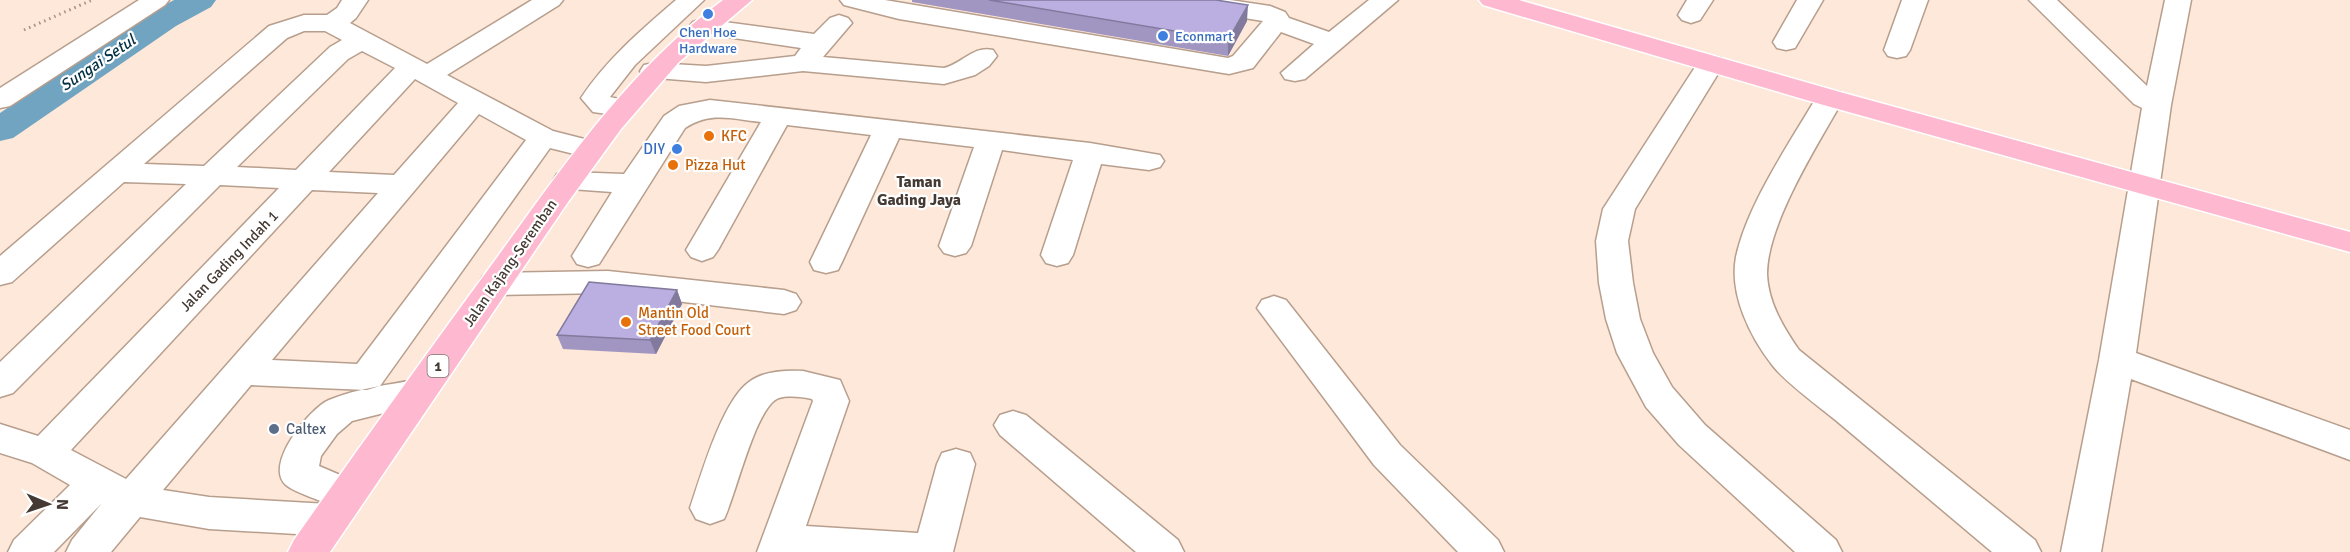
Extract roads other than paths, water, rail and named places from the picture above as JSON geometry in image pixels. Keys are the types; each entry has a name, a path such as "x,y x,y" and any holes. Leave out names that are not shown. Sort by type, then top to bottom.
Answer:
{"main road":[{"path":"1492,0 1830,98 2350,242"},
{"name":"Jalan Kajang-Seremban","path":"308,552 590,149 654,71 702,27 734,4"}],"street":[{"path":"0,100 156,0"},
{"path":"332,24 347,13 355,0"},
{"name":"Jalan Gading Indah 1","path":"45,453 306,179 419,71 550,0"},
{"path":"853,0 899,11 1229,66 1243,62 1280,15"},
{"path":"1182,0 1270,14 1276,17 1280,15 1333,42"},
{"path":"1295,73 1385,0"},
{"path":"1786,42 1810,0"},
{"path":"1897,50 1915,0"},
{"path":"2042,0 2144,98 2157,105"},
{"path":"2081,552 2117,360 2157,105 2178,0"},
{"path":"622,108 603,106 595,98 602,86 647,39 690,1 734,4"},
{"path":"0,274 278,32 309,21 332,24 543,137 590,149"},
{"path":"654,71 706,74 811,53 839,23"},
{"path":"702,27 811,53 944,76 959,73 975,65 984,56"},
{"path":"0,384 339,53 360,41"},
{"path":"1711,64 1619,209 1612,241 1616,284 1623,319 1635,353 1659,397 1692,435 1822,552"},
{"path":"1830,98 1800,152 1755,243 1750,273 1755,299 1766,328 1786,359 2021,552"},
{"path":"28,552 115,491 242,372 475,101"},
{"path":"588,256 674,122 689,112 710,108 991,140 1149,161"},
{"path":"702,250 779,116"},
{"path":"826,262 889,128"},
{"path":"367,377 543,137"},
{"path":"955,246 991,140"},
{"path":"1057,255 1090,152"},
{"path":"114,173 212,175 402,185"},
{"path":"568,181 633,184"},
{"path":"495,284 608,282 784,302"},
{"path":"1274,308 1387,455 1484,552"},
{"path":"2117,360 2350,445"},
{"path":"242,372 367,377 425,384"},
{"path":"338,508 299,474 302,452 324,424 340,410 425,384"},
{"path":"710,508 747,405 762,390 781,384 813,385 827,389 831,401 779,547 933,552 956,464"},
{"path":"1013,425 1164,552"},
{"path":"0,438 45,453 115,491 209,513 338,508"},
{"path":"86,552 115,491"}],"waterway":[{"name":"Sungai Setul","path":"0,130 164,19 199,0"}],"place":[{"name":"Chen Hoe Hardware","path":"708,14"},
{"name":"Econmart","path":"1163,36"},
{"name":"KFC","path":"709,136"},
{"name":"DIY","path":"677,149"},
{"name":"Pizza Hut","path":"673,165"},
{"name":"Mantin Old Street Food Court","path":"626,322"},
{"name":"Caltex","path":"274,429"}],"district":[{"name":"Taman Gading Jaya","path":"919,191"}]}
